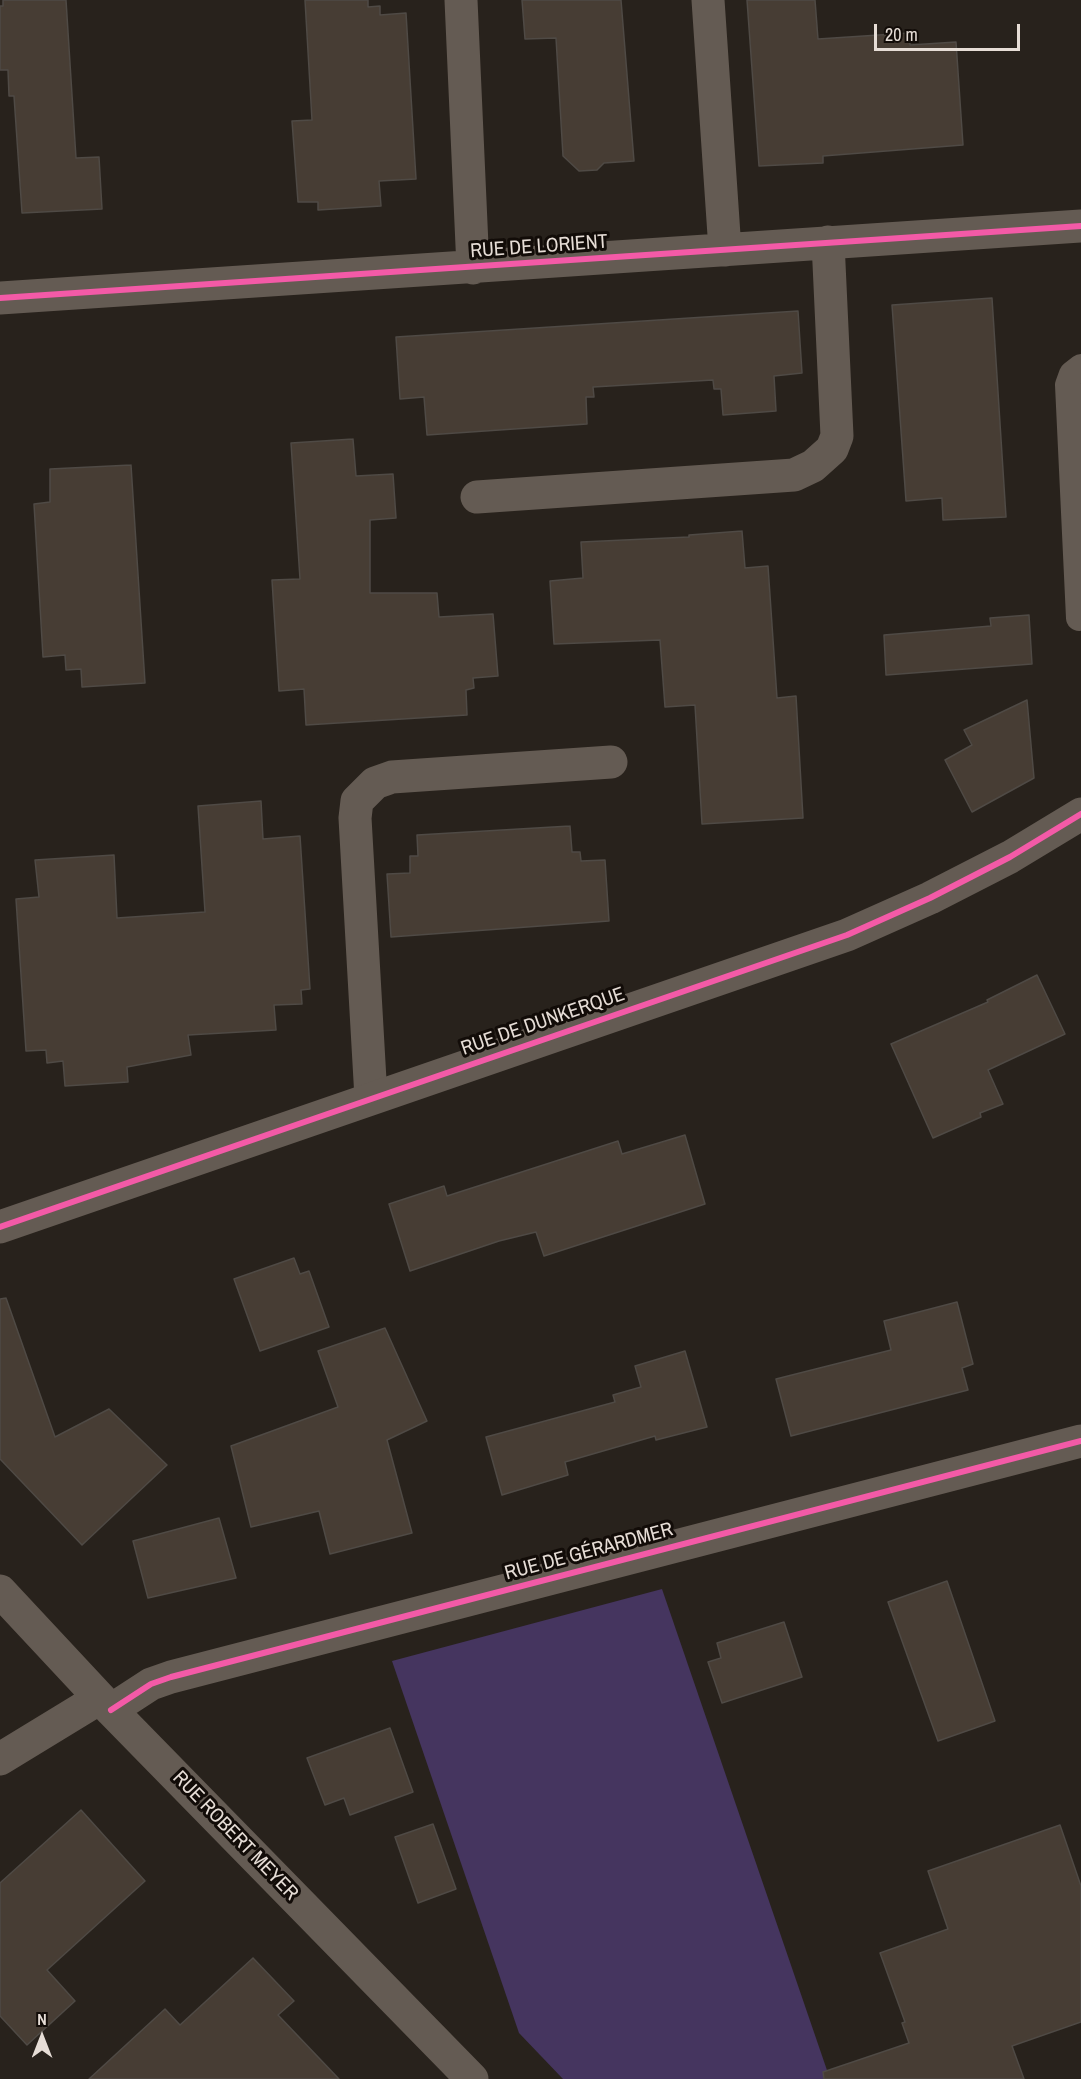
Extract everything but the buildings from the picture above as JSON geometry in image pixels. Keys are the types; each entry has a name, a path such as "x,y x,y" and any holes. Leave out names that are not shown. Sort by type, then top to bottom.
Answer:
{"street":[{"name":"RUE DE LORIENT","path":"461,0 473,268"},
{"path":"708,0 725,250"},
{"name":"RUE DE LORIENT","path":"0,298 1081,226"},
{"path":"477,497 794,475 813,466 832,449 837,436 828,242"},
{"path":"371,1098 355,818 357,801 375,783 392,777 612,762"},
{"name":"RUE DE DUNKERQUE","path":"0,1227 847,934 930,898 1010,857 1081,813"},
{"name":"RUE DE GÉRARDMER","path":"0,1759 106,1704 171,1677 1081,1441"},
{"name":"RUE ROBERT MEYER","path":"0,1591 106,1704 472,2079"}],"lane":[{"path":"1079,618 1068,385 1072,374 1081,367"}],"shaded area":[{"path":"662,1589 830,2079 563,2079 519,2033 392,1661"}],"cycle path":[{"path":"0,298 1081,226"},
{"path":"0,1227 847,935 930,898 1010,857 1081,814"},
{"path":"111,1710 151,1684 171,1677 1081,1441"}]}
